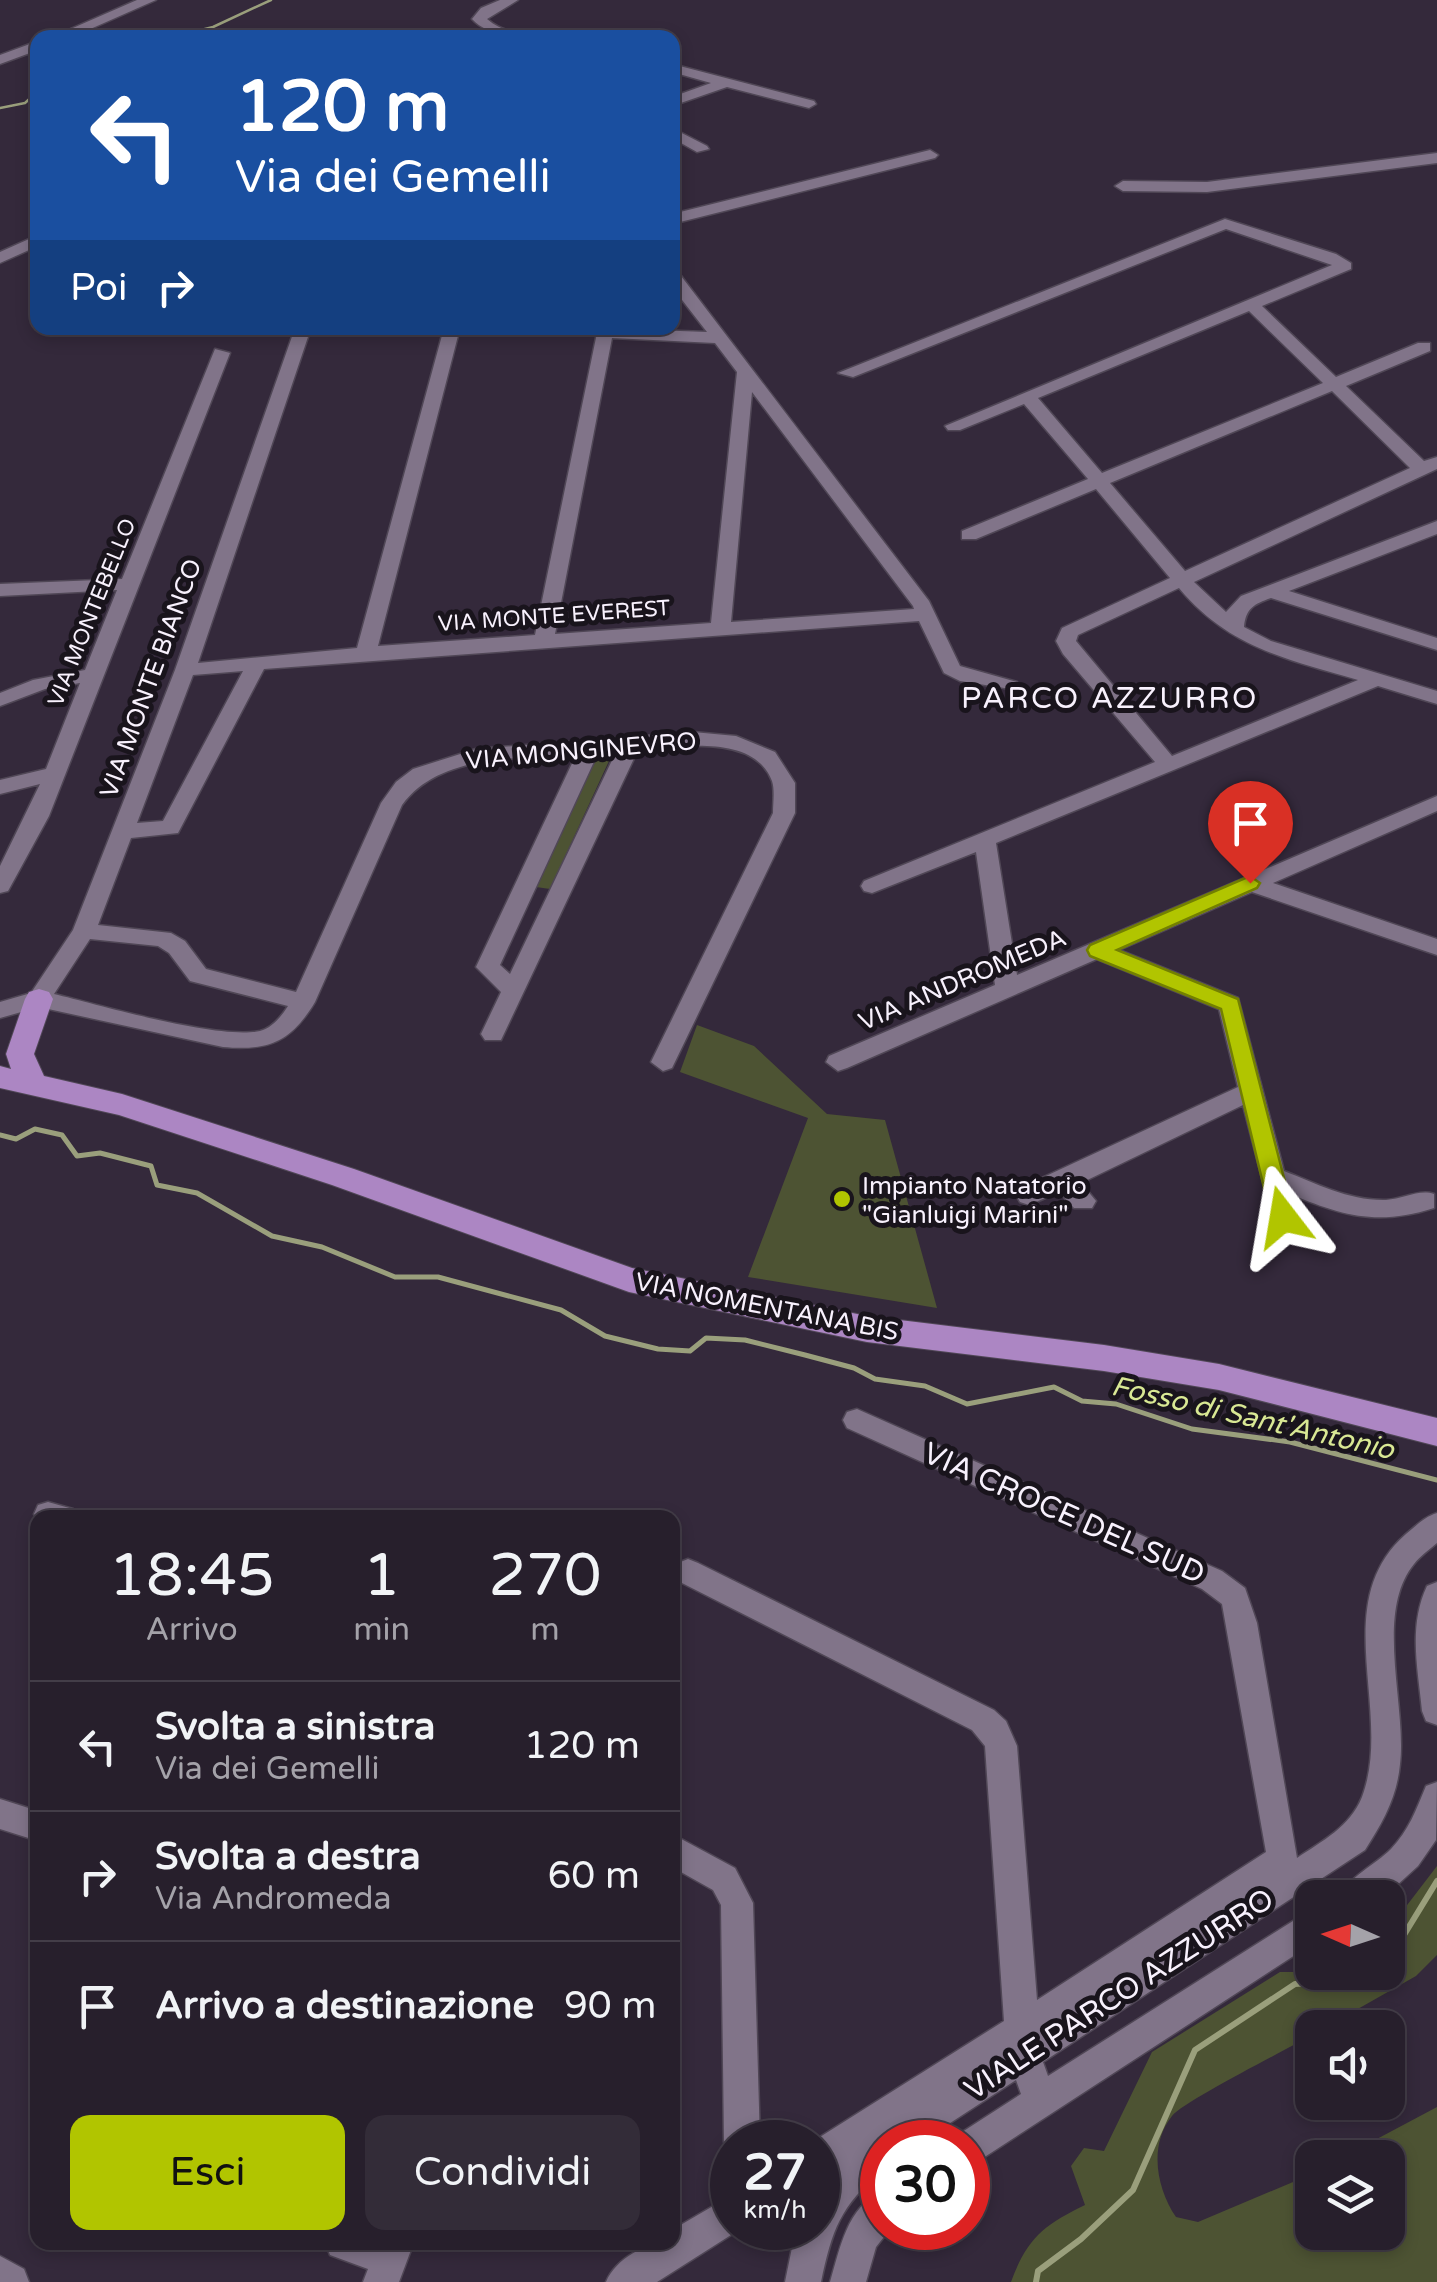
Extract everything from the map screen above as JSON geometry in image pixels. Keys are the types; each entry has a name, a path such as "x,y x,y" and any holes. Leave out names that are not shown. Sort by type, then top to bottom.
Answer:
{"main road":[{"path":"32,1084 12,1043 39,999"},
{"name":"VIA NOMENTANA BIS","path":"0,1077 122,1104 629,1280 748,1308 867,1329 1104,1358 1219,1377 1348,1406 1437,1432"}],"street":[{"path":"77,30 149,0"},
{"path":"485,30 477,28 482,14 511,0"},
{"path":"0,60 30,49"},
{"path":"680,70 809,104"},
{"path":"680,99 726,82"},
{"path":"680,137 702,149"},
{"path":"680,217 930,155"},
{"path":"1124,186 1207,187 1437,158"},
{"path":"846,373 1225,224 1333,258 1344,269 954,426"},
{"path":"0,258 30,244"},
{"path":"680,287 928,614 953,672 1010,686"},
{"path":"1168,764 1070,650 1066,638 1073,629 1429,466 1334,384 1253,306"},
{"name":"VIA MONTE BIANCO","path":"39,999 84,931 185,670 301,335"},
{"path":"366,653 450,335"},
{"path":"544,640 604,335"},
{"path":"676,335 718,338"},
{"path":"969,535 1424,347"},
{"name":"VIA MONTEBELLO","path":"0,886 26,842 221,353"},
{"path":"720,629 744,374"},
{"path":"1027,396 1196,596 1234,630 1264,645 1437,698"},
{"path":"1234,630 1236,612 1248,600 1436,528"},
{"path":"0,590 130,584"},
{"path":"1270,591 1437,644"},
{"path":"1196,596 1248,600"},
{"name":"VIA MONTE EVEREST","path":"185,670 366,653 928,614"},
{"path":"122,831 170,828 257,663"},
{"path":"0,700 46,682 94,675"},
{"path":"872,886 1376,680"},
{"name":"VIA MONGINEVRO","path":"39,999 252,1042 279,1033 303,1002 389,809 408,783 436,767 466,758 708,740 754,749 778,767 786,794 779,825 664,1062"},
{"path":"493,1034 632,743"},
{"path":"513,990 488,967 591,746"},
{"path":"0,787 54,774"},
{"name":"VIA ANDROMEDA","path":"838,1062 1437,804"},
{"path":"985,841 1008,990"},
{"path":"1250,883 1437,947"},
{"path":"84,931 159,938 177,948 198,974 303,1002"},
{"path":"1098,950 1230,1004 1283,1217"},
{"path":"0,1010 39,999"},
{"path":"1028,1196 1251,1091"},
{"path":"1272,1176 1372,1211 1395,1212 1425,1201"},
{"path":"1062,1180 1083,1200"},
{"name":"VIA CROCE DEL SUD","path":"857,1420 1212,1580 1226,1588 1237,1602 1283,1848 1280,1860 1024,2044"},
{"name":"VIALE PARCO AZZURRO","path":"921,2120 1024,2044 1354,1839 1382,1813 1396,1784 1402,1752 1387,1621 1390,1592 1412,1543 1437,1525"},
{"path":"688,1572 983,1720 995,1731 1000,1746 1024,2044 1041,2101"},
{"path":"1437,1595 1429,1632 1437,1711"},
{"path":"1380,1880 1411,1852 1437,1797"},
{"path":"0,1814 30,1823"},
{"path":"680,1854 724,1879 736,1903 741,2120"},
{"name":"VIALE PARCO AZZURRO","path":"990,2134 1295,1936"},
{"path":"840,2147 1024,2044"},
{"path":"840,2186 860,2167"},
{"path":"680,2246 710,2227"},
{"path":"848,2282 860,2241"},
{"path":"362,2250 389,2261"},
{"path":"624,2282 674,2250"},
{"path":"802,2282 809,2250"},
{"path":"0,2274 11,2282"}],"green space":[{"path":"614,750 550,889 536,887 600,751"},
{"name":"Impianto Natatorio \"Gianluigi Marini\"","path":"697,1025 754,1046 827,1114 885,1120 937,1308 748,1277 808,1118 680,1072"},
{"path":"1437,1866 1437,1955 1405,1982 1405,1908"},
{"path":"1280,1972 1295,1972 1295,1990 1391,1990 1356,2010 1295,2010 1295,2044 1215,2087 1172,2116 1158,2154 1160,2181 1169,2206 1176,2217 1198,2222 1295,2181 1295,2250 1405,2250 1405,2140 1375,2140 1437,2107 1437,2282 1011,2282 1039,2234 1085,2205 1071,2166 1084,2148 1104,2151 1152,2052"}],"waterway":[{"path":"201,30 271,0"},
{"path":"0,108 30,98"},
{"name":"Fosso di Sant'Antonio","path":"0,1135 16,1139 35,1129 62,1135 77,1156 100,1153 151,1166 157,1185 197,1193 272,1236 322,1247 395,1277 438,1277 561,1310 605,1336 658,1349 690,1351 706,1338 745,1340 854,1368 875,1379 925,1386 967,1404 1054,1387 1082,1401 1116,1404 1192,1429 1290,1442 1437,1480"},
{"path":"1405,1933 1437,1881"},
{"path":"1036,2282 1038,2271 1081,2239 1133,2190 1195,2050 1295,1984"}],"place":[{"name":"Impianto Natatorio \"Gianluigi Marini\"","path":"842,1199"}],"district":[{"name":"PARCO AZZURRO","path":"1110,698"}],"route":[{"path":"1250,883 1098,950 1230,1004 1283,1217"}]}
